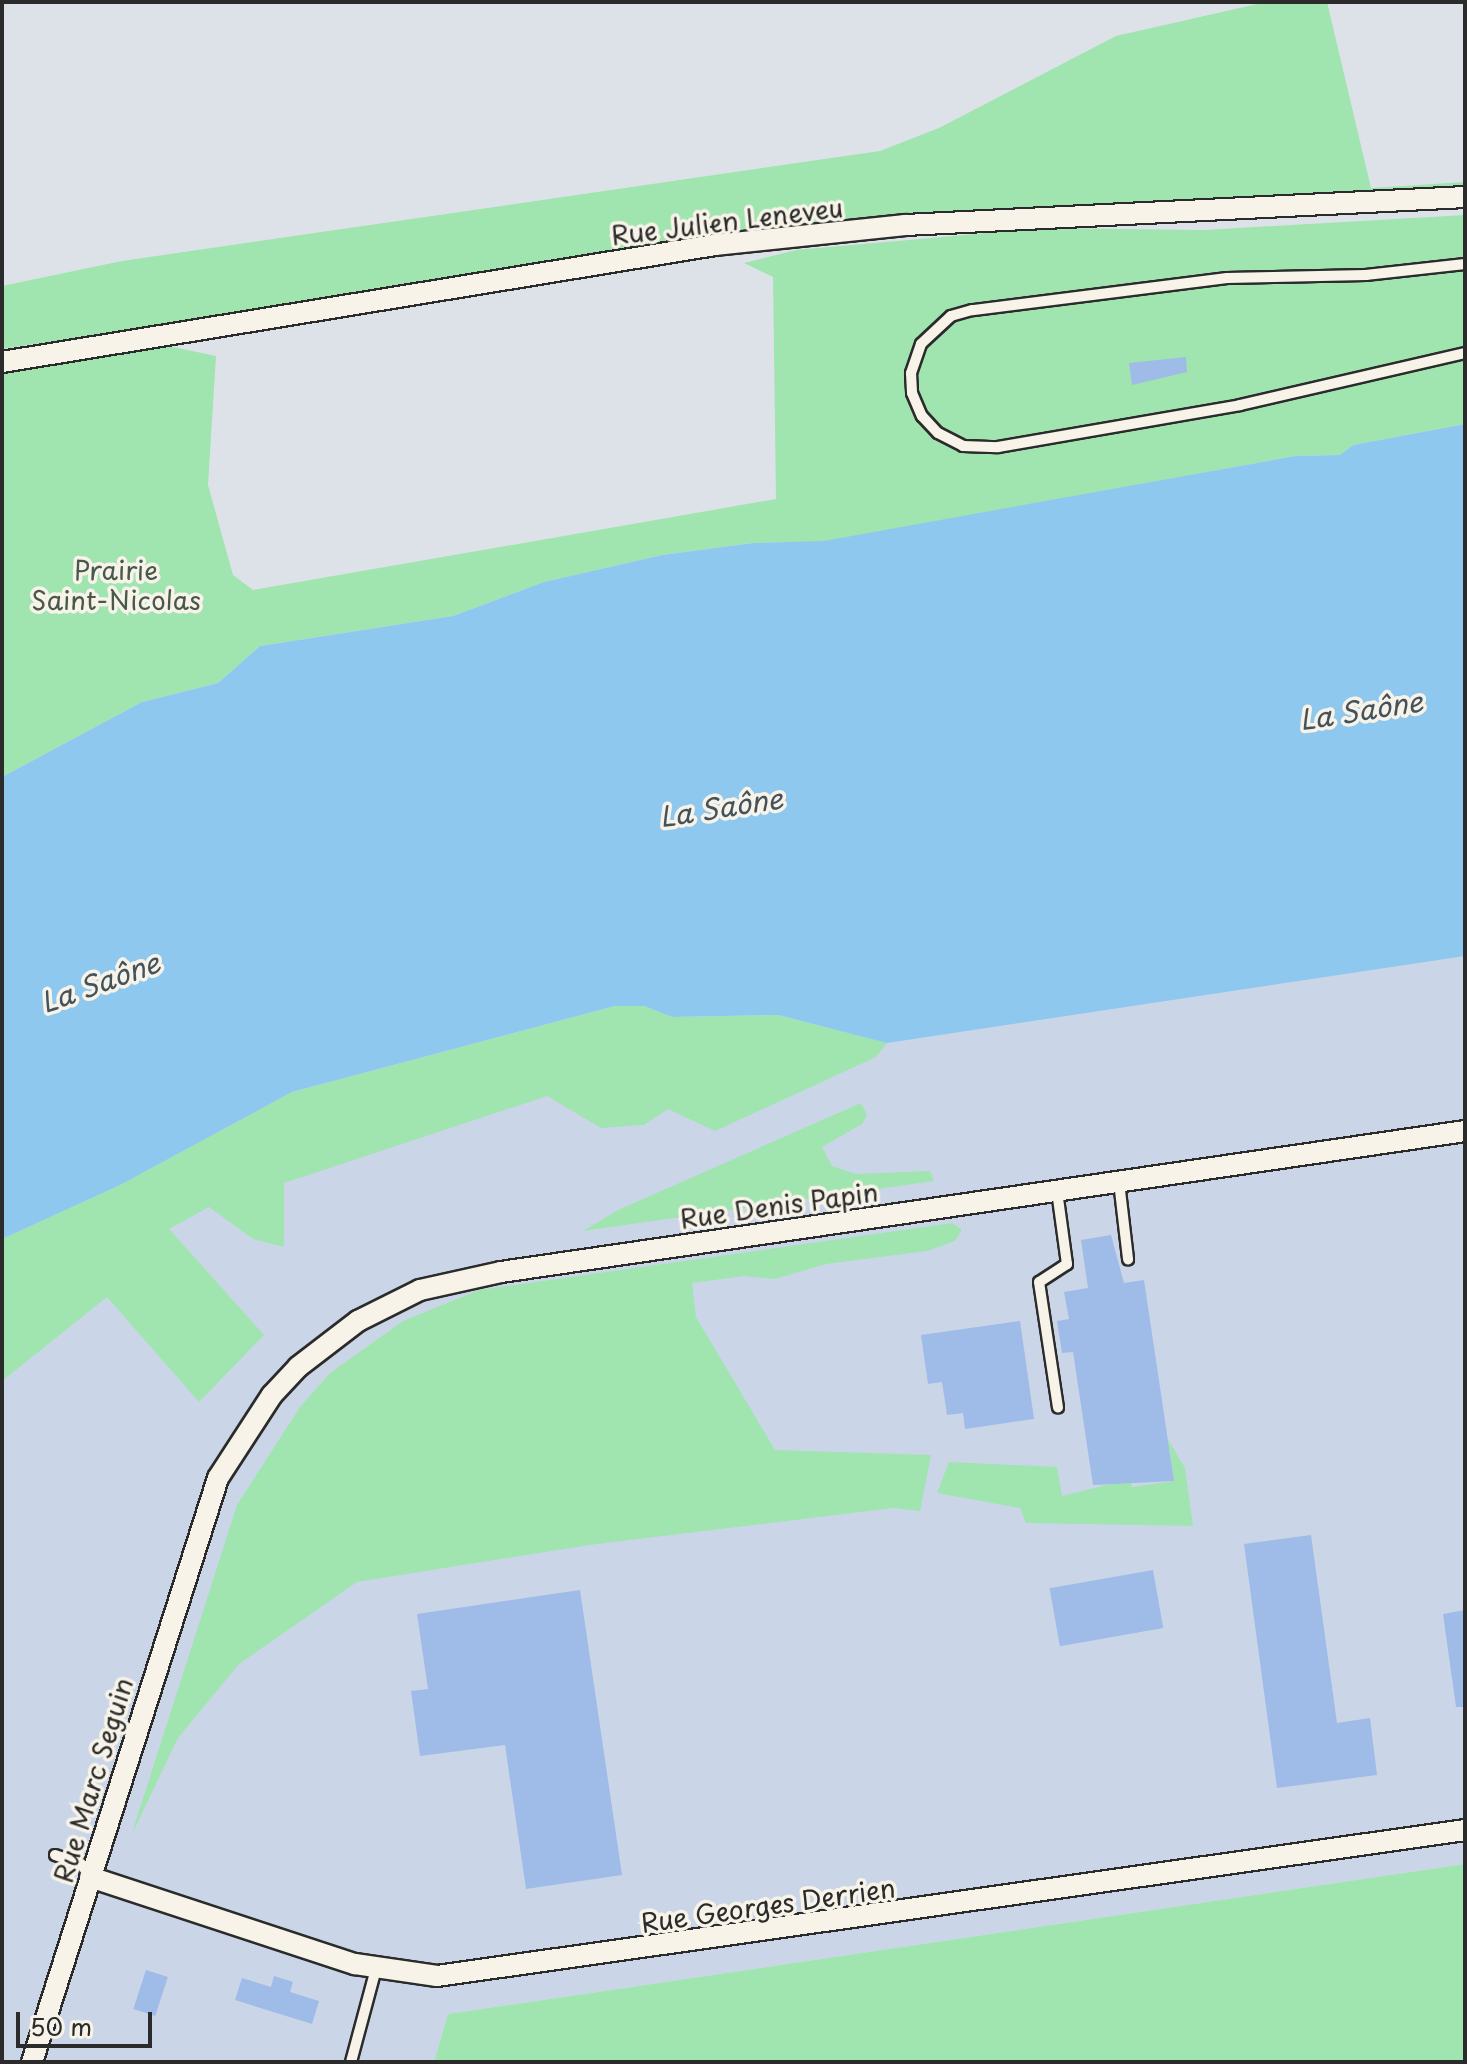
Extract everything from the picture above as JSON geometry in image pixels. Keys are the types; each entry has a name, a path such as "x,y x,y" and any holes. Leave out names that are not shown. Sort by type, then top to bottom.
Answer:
{"street":[{"name":"Rue Julien Leneveu","path":"2,362 715,245 905,225 1465,197"},
{"name":"Rue Denis Papin","path":"204,1514 235,1447 298,1367 358,1321 420,1290 501,1272 1465,1131"},
{"name":"Rue Marc Seguin","path":"32,2062 204,1514"},
{"name":"Rue Georges Derrien","path":"90,1877 376,1969 437,1976 500,1971 1465,1830"}],"lane":[{"path":"1465,264 1366,275 1227,278 972,310 944,321 921,344 911,373 912,393 922,416 938,433 963,446 998,447 1240,405 1465,353"},
{"path":"1119,1182 1128,1259"},
{"path":"1057,1191 1067,1264 1039,1282 1058,1408"},
{"path":"55,1855 81,1864 90,1877"},
{"path":"351,2062 376,1969"}],"shaded area":[{"path":"1465,956 1465,1864 448,2014 434,2062 2,2062 2,1239 292,1092"}],"green space":[{"path":"1266,2 1327,2 1371,188 1465,182 1465,189 1070,207 811,226 2,349 2,286 122,261 880,151 939,128 1116,36"},
{"name":"Prairie Saint-Nicolas","path":"1465,215 1465,424 1353,445 1340,455 1295,456 824,542 753,543 662,555 544,582 453,616 260,646 218,683 142,702 2,777 2,369 159,344 216,356 208,485 233,575 253,590 776,499 773,277 744,263 796,250 1044,228 1204,230"},
{"path":"615,1006 644,1006 672,1017 778,1015 887,1043 876,1057 715,1131 668,1109 644,1125 601,1128 547,1096 284,1183 284,1247 253,1239 209,1207 169,1229 264,1335 199,1402 107,1297 2,1381 2,1239 120,1185 292,1092"},
{"path":"861,1103 867,1115 862,1124 822,1147 832,1166 856,1174 930,1171 934,1181 583,1231 618,1210"},
{"path":"952,1223 962,1230 955,1241 927,1251 826,1264 775,1279 744,1276 692,1283 696,1317 775,1450 931,1455 920,1511 893,1508 589,1545 357,1582 239,1664 178,1738 131,1836 237,1505 300,1407 330,1373 403,1321 479,1290"},
{"path":"1168,1439 1185,1468 1193,1526 1026,1523 1020,1508 937,1493 949,1462 1057,1467 1062,1496 1131,1479 1132,1487 1174,1481"},
{"path":"1465,1864 1465,2062 434,2062 448,2014"}],"water":[{"name":"La Saône","path":"1465,424 1465,956 887,1043 778,1015 672,1017 644,1006 615,1006 292,1092 120,1185 2,1239 2,777 142,702 218,683 260,646 453,616 544,582 662,555 753,543 824,541 1295,456 1340,455 1353,445"}],"building":[{"path":"1186,357 1187,372 1132,385 1129,363"},
{"path":"1111,1235 1124,1283 1144,1280 1174,1481 1093,1485 1073,1352 1062,1353 1057,1321 1069,1319 1064,1292 1088,1288 1081,1240"},
{"path":"1020,1321 1034,1419 965,1429 963,1413 947,1415 942,1382 928,1384 921,1335"},
{"path":"1311,1535 1337,1723 1370,1718 1377,1775 1277,1788 1244,1544"},
{"path":"1153,1570 1163,1628 1060,1646 1050,1588"},
{"path":"580,1590 622,1875 526,1889 505,1745 420,1756 411,1691 428,1689 417,1614"},
{"path":"1465,1610 1465,1707 1456,1707 1443,1614"},
{"path":"146,1970 168,1977 155,2016 133,2009"},
{"path":"274,1976 293,1982 290,1992 319,2001 312,2024 235,2000 242,1978 271,1987"}]}
